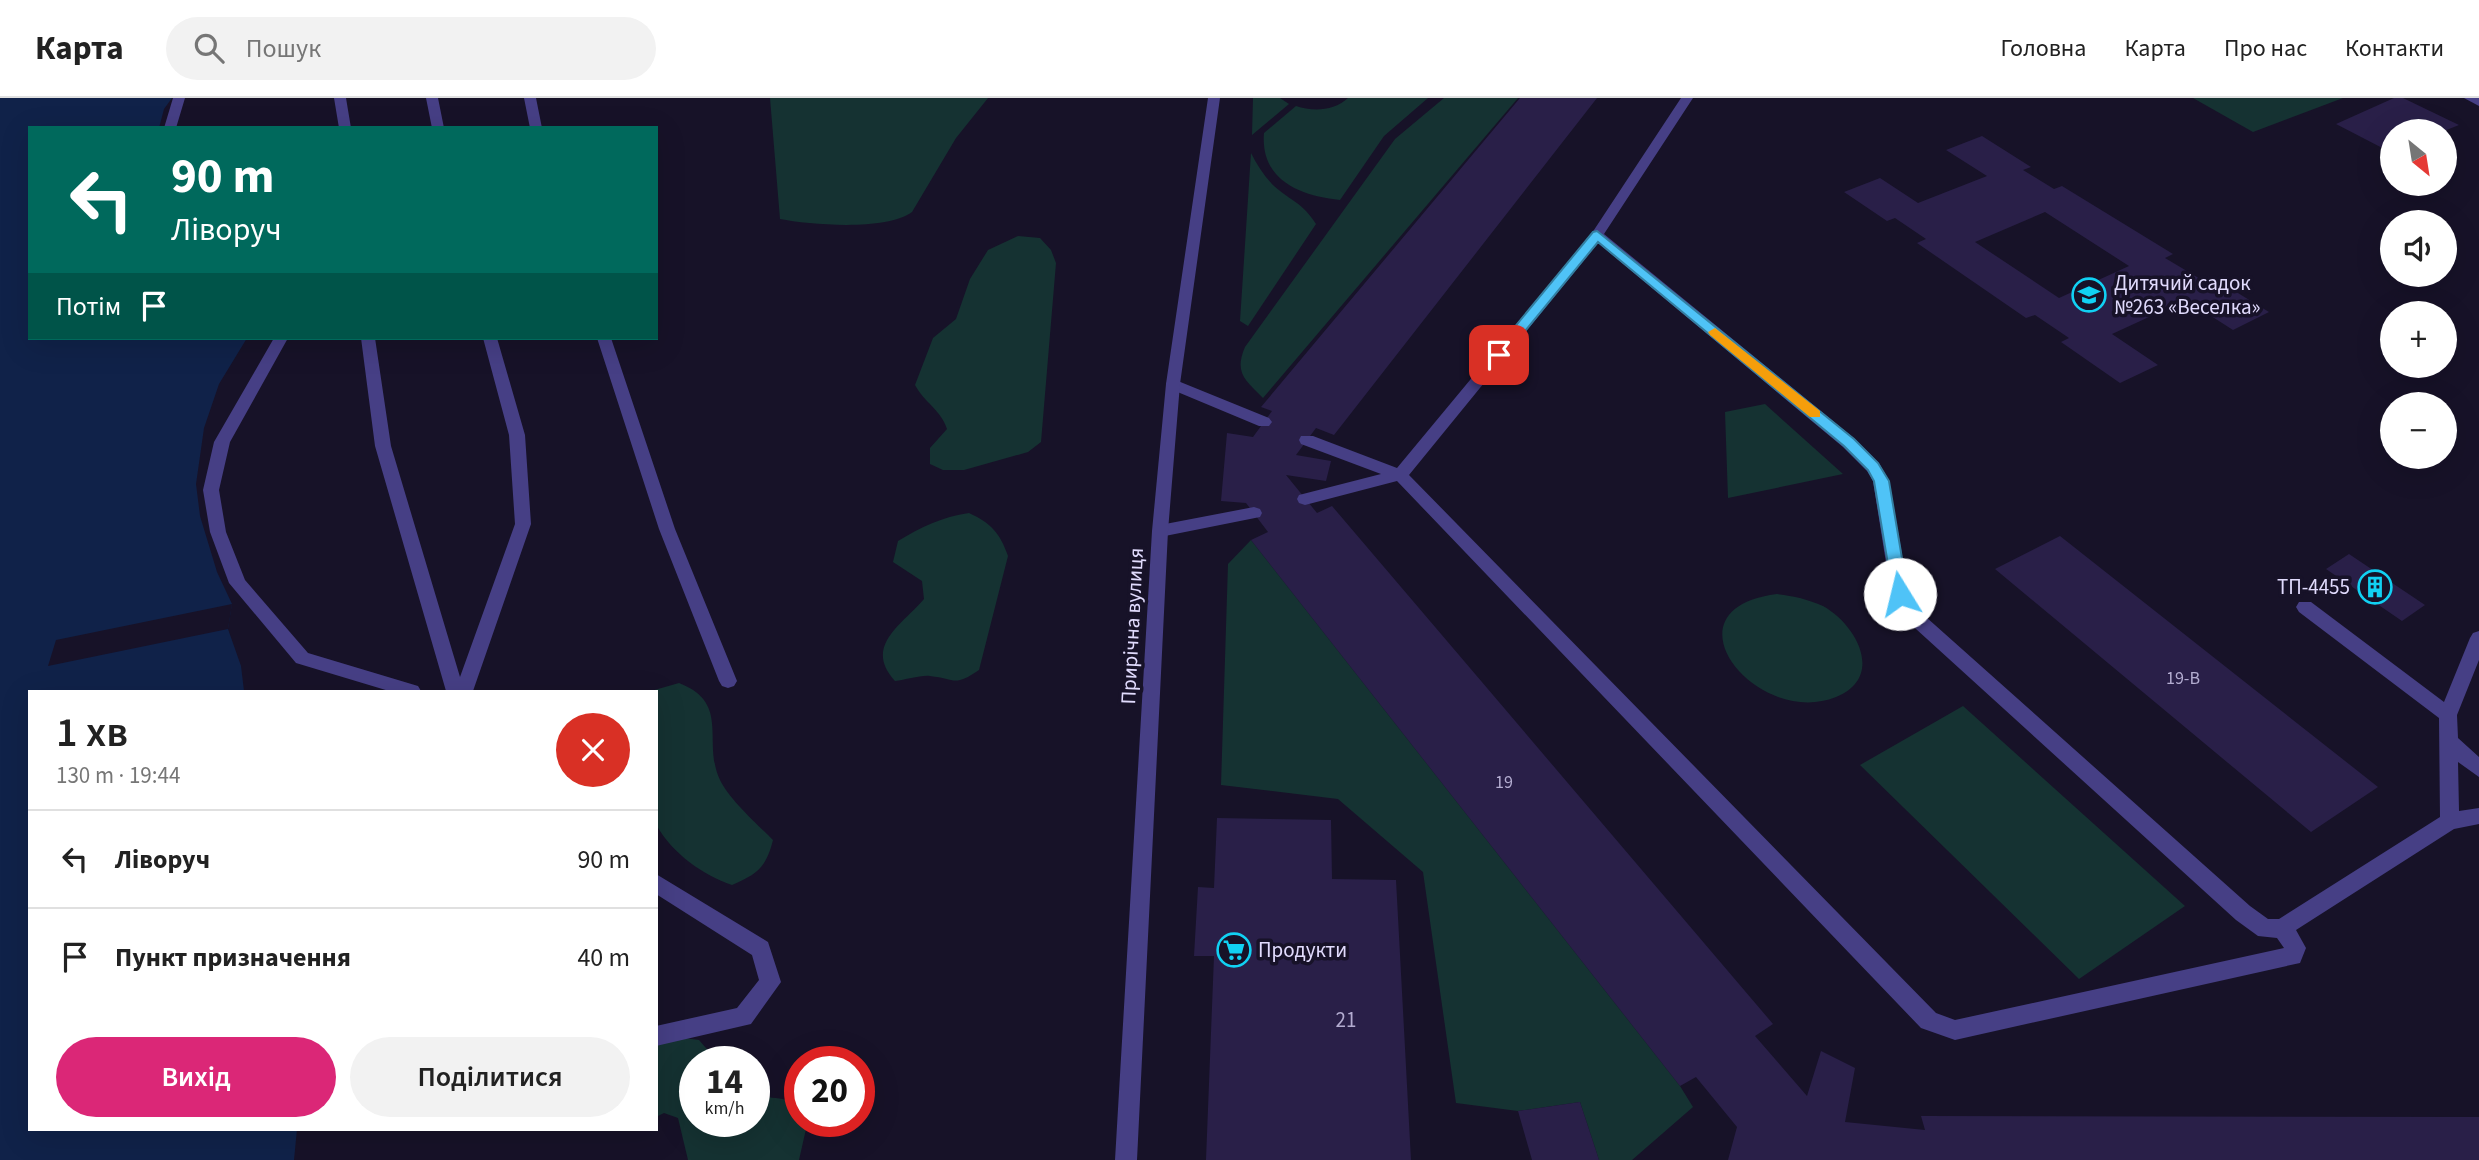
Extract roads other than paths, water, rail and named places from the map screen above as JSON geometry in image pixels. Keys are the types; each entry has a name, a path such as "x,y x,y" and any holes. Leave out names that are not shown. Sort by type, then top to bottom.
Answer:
{"street":[{"path":"170,126 180,98"},
{"path":"340,98 345,126"},
{"path":"432,98 438,126"},
{"path":"530,98 536,126"},
{"name":"Прирічна вулиця","path":"1126,1160 1160,531 1173,384 1213,98"},
{"path":"1305,499 1401,475 1597,235 1687,98"},
{"path":"2470,98 2479,102"},
{"path":"1597,235 1849,443 1873,467 1881,481 1900,594 1911,614 2242,913 2265,929 2282,928 2450,821 2479,816"},
{"path":"280,340 222,442 211,490 218,532 238,583 302,658 409,690"},
{"path":"369,340 383,446 455,690"},
{"path":"464,690 523,524 517,435 491,340"},
{"path":"605,340 667,529 729,681"},
{"path":"1173,384 1264,422"},
{"path":"1307,440 1401,475 1929,1021 1955,1030 2293,956 2296,948 2282,928"},
{"path":"1160,531 1254,513"},
{"path":"2305,607 2448,715"},
{"path":"2450,821 2448,715 2479,638"},
{"path":"2449,741 2479,769"},
{"path":"658,884 761,949 770,982 743,1017 658,1036"}],"water":[{"path":"0,98 172,98 164,109 160,126 28,126 28,340 246,340 219,384 204,428 196,484 200,516 217,572 232,604 228,629 241,666 244,690 28,690 28,1131 297,1131 294,1160 0,1160"}],"place":[{"name":"Дитячий садок №263 «Веселка»","path":"2089,295"},
{"name":"ТП-4455","path":"2375,587"},
{"name":"Продукти","path":"1234,950"}]}
